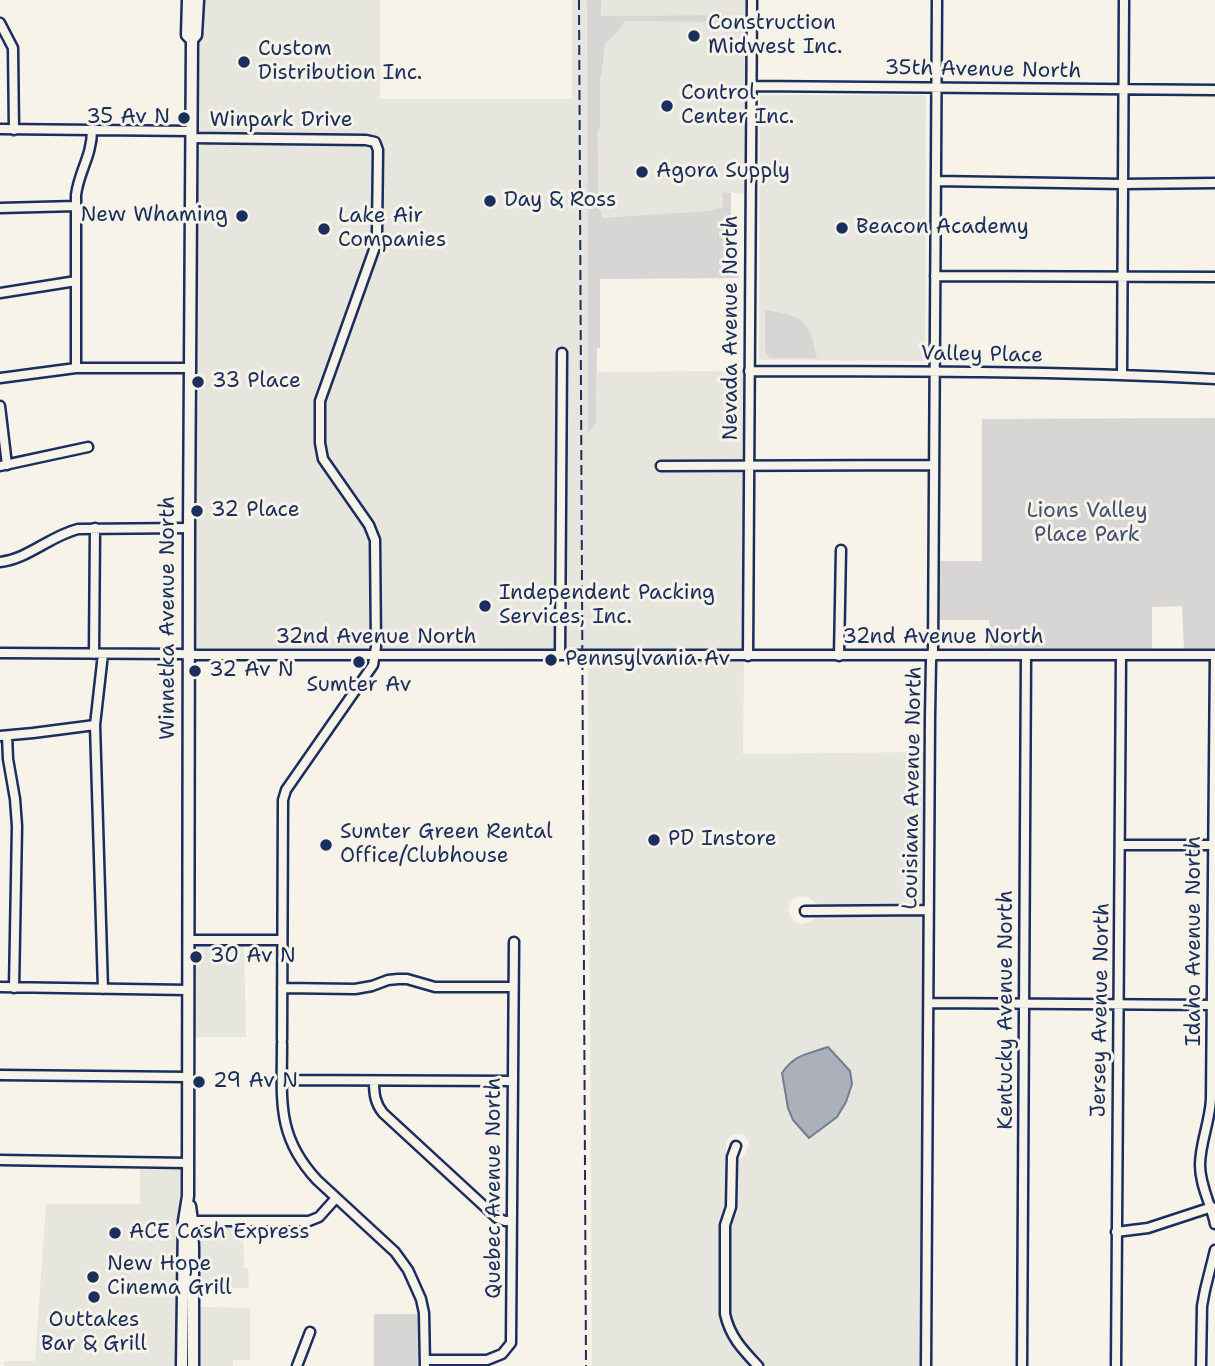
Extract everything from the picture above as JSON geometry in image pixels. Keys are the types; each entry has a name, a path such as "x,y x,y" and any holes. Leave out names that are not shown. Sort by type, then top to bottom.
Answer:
{"main road":[{"name":"Winnetka Avenue North","path":"188,0 187,35 192,40"},
{"name":"Winnetka Avenue North","path":"193,1366 188,1221 188,655 192,40 196,35 198,0"},
{"name":"Winnetka Avenue North","path":"181,1366 188,1221"}],"street":[{"name":"Nevada Avenue North","path":"748,656 751,0"},
{"name":"Louisiana Avenue North","path":"926,1366 937,0"},
{"path":"1122,374 1124,0"},
{"path":"1,26 10,40 14,55 14,130"},
{"name":"35th Avenue North","path":"751,86 1215,90"},
{"path":"0,129 191,135"},
{"path":"76,368 77,186 89,158 92,131"},
{"name":"Winpark Drive","path":"191,135 371,140 377,145 375,247 320,401 320,443 323,459 369,525 375,540 374,655"},
{"path":"936,181 1215,183"},
{"path":"0,208 76,206"},
{"path":"935,276 1215,277"},
{"path":"0,293 76,281"},
{"path":"560,655 562,353"},
{"path":"0,378 76,368 190,368"},
{"name":"Valley Place","path":"749,371 1122,374 1215,379"},
{"path":"0,406 3,466 88,447"},
{"path":"661,466 934,465"},
{"path":"95,528 99,654 95,724 103,989"},
{"path":"0,562 19,557 65,532 78,529 189,528"},
{"path":"839,656 841,550"},
{"name":"32nd Avenue North","path":"0,653 1215,655"},
{"path":"374,655 373,665 286,790 282,800 284,1120 296,1153 305,1167 395,1252 408,1270 424,1313 426,1363"},
{"name":"Kentucky Avenue North","path":"1022,1366 1026,655"},
{"name":"Jersey Avenue North","path":"1116,1366 1121,655"},
{"name":"Idaho Avenue North","path":"1215,655 1211,1111 1200,1166 1202,1182 1213,1207 1215,1224"},
{"path":"14,988 17,826 4,736 95,724"},
{"path":"1120,845 1214,845"},
{"path":"805,911 929,910"},
{"path":"188,940 282,940"},
{"name":"Quebec Avenue North","path":"426,1363 487,1360 495,1358 507,1349 511,1342 514,942"},
{"path":"282,988 355,989 398,979 435,987 513,987"},
{"path":"0,988 188,990"},
{"path":"929,1003 1214,1005"},
{"path":"0,1075 188,1077"},
{"path":"282,1080 513,1081"},
{"path":"374,1081 376,1101 383,1112 497,1218 505,1222 512,1221"},
{"path":"736,1146 732,1157 731,1207 725,1225 725,1314 733,1338 758,1366"},
{"path":"0,1160 188,1163"},
{"path":"188,1221 309,1221 319,1217 336,1198"},
{"path":"1116,1232 1148,1228 1213,1207"},
{"path":"1202,1366 1202,1306 1215,1250"},
{"path":"297,1366 310,1332"}],"shaded area":[{"path":"201,0 380,0 380,99 572,99 572,0 587,0 588,431 596,424 597,372 744,371 740,649 382,646 380,539 371,520 328,458 324,404 380,251 383,147 368,134 198,132"},
{"path":"601,0 746,0 746,194 722,192 723,207 708,211 602,219 597,129 600,128 600,78 605,44 625,21 725,15 601,16"},
{"name":"Beacon Academy","path":"760,95 926,95 925,361 759,360"},
{"path":"204,143 368,145 373,150 372,242 315,399 317,458 367,533 370,543 370,644 366,648 196,647 197,149"},
{"path":"588,662 744,662 743,754 925,752 921,904 819,905 802,896 793,899 788,908 794,922 801,924 811,922 822,915 919,914 923,919 920,1366 764,1366 742,1342 733,1329 729,1302 729,1225 735,1210 735,1162 746,1153 749,1142 743,1134 737,1134 731,1135 726,1146 727,1205 721,1226 719,1302 721,1318 729,1340 752,1366 592,1366"},
{"path":"199,946 244,946 246,1037 195,1037 194,949"},
{"path":"828,1047 850,1071 852,1084 837,1117 809,1138 793,1120 788,1108 782,1073 797,1058"},
{"path":"140,1165 180,1168 178,1366 4,1366 4,1361 35,1361 46,1204 140,1204"},
{"path":"243,1224 244,1268 248,1268 249,1288 198,1288 196,1227"},
{"path":"197,1307 250,1308 250,1360 233,1360 233,1366 197,1366"}],"green space":[{"path":"587,0 601,0 601,16 725,15 725,22 625,21 605,44 600,78 600,128 597,130 599,197 602,218 708,211 723,207 722,192 731,193 731,250 739,278 600,279 596,424 588,433"},
{"path":"765,310 788,315 802,322 811,335 817,358 770,358 765,351"},
{"name":"Lions Valley Place Park","path":"1215,418 1215,651 1184,651 1182,606 1152,607 1152,650 990,651 989,620 937,620 937,561 982,561 982,419"},
{"path":"374,1314 420,1314 420,1366 374,1366"}],"railway":[{"path":"579,0 586,1366"}],"place":[{"name":"Construction Midwest Inc.","path":"694,36"},
{"name":"Custom Distribution Inc.","path":"244,62"},
{"name":"Control Center Inc.","path":"667,106"},
{"name":"35 Av N","path":"184,118"},
{"name":"Agora Supply","path":"642,172"},
{"name":"Day & Ross","path":"490,201"},
{"name":"New Whaming","path":"242,216"},
{"name":"Beacon Academy","path":"842,228"},
{"name":"Lake Air Companies","path":"324,229"},
{"name":"33 Place","path":"198,382"},
{"name":"32 Place","path":"197,511"},
{"name":"Independent Packing Services, Inc.","path":"485,606"},
{"name":"Pennsylvania Av","path":"551,660"},
{"name":"Sumter Av","path":"359,662"},
{"name":"32 Av N","path":"195,671"},
{"name":"PD Instore","path":"654,840"},
{"name":"Sumter Green Rental Office/Clubhouse","path":"326,845"},
{"name":"30 Av N","path":"196,957"},
{"name":"29 Av N","path":"199,1082"},
{"name":"ACE Cash Express","path":"115,1233"},
{"name":"New Hope Cinema Grill","path":"93,1277"},
{"name":"Outtakes Bar & Grill","path":"94,1297"}]}
